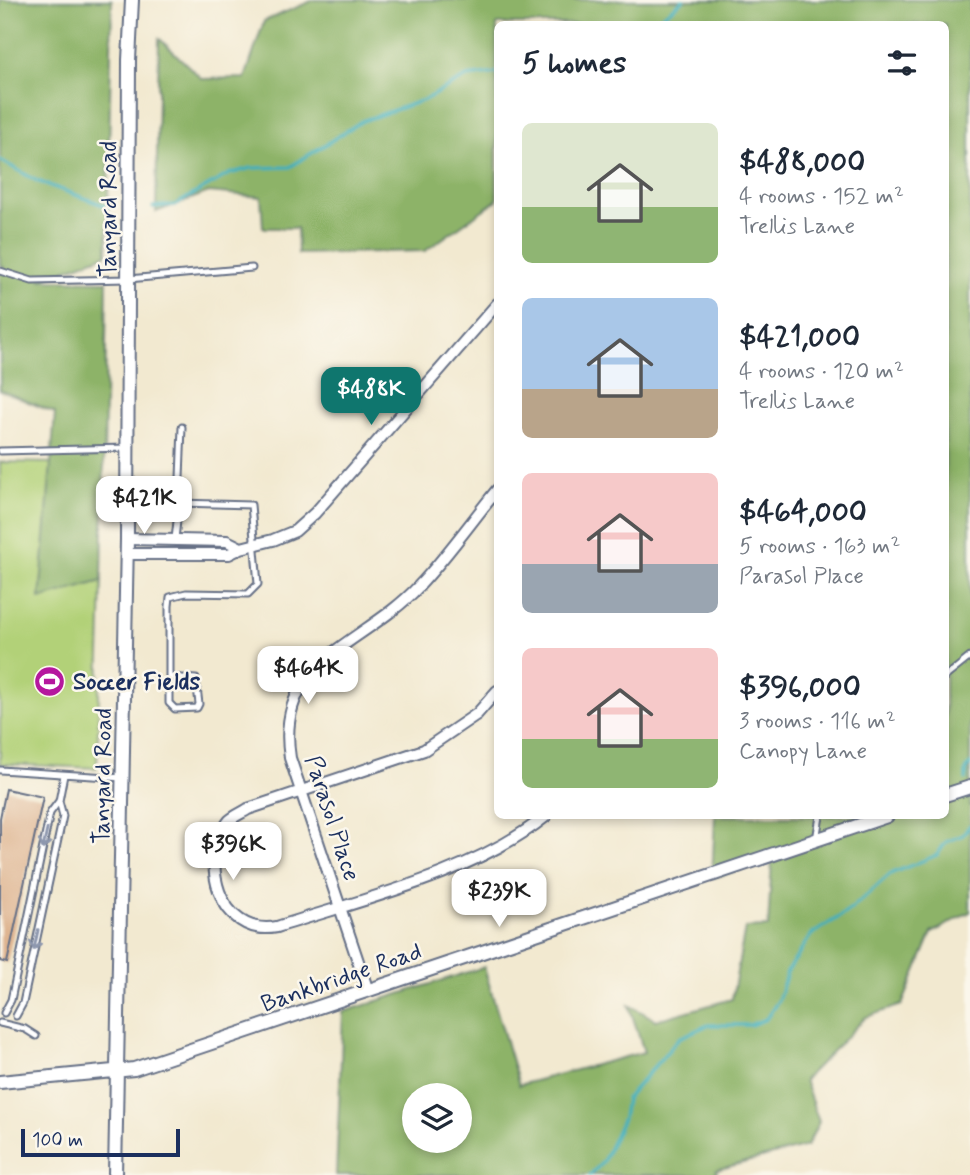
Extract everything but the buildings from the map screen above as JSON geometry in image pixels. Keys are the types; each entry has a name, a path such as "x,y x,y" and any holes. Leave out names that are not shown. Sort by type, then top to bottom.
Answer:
{"street":[{"name":"Tanyard Road","path":"115,1175 127,554 132,0"},
{"path":"127,554 229,554 295,531 315,513 494,307"},
{"name":"Parasol Place","path":"367,988 290,758 287,735 290,712 302,682 335,650 398,606 419,586 494,494"},
{"path":"127,539 227,541 240,548"},
{"path":"494,695 477,715 424,750 248,809 231,819 219,839 217,888 229,911 254,928 277,927 475,859 519,836 542,819"},
{"path":"949,794 970,787"},
{"name":"Bankbridge Road","path":"0,1082 117,1072 204,1047 367,988 878,819"}],"lane":[{"path":"0,271 32,281 128,279 252,268"},
{"path":"175,540 182,427"},
{"path":"0,451 127,448"},
{"path":"169,677 196,679 199,704 197,708 192,710 170,706 169,677 170,597 178,593 248,593 254,590 258,572 251,505 179,503"},
{"path":"949,674 970,657"},
{"path":"0,770 123,778"},
{"path":"16,1016 23,1003 63,816 59,801 64,775"},
{"path":"4,1013 11,1000 50,813 59,801"},
{"path":"816,840 820,819"},
{"path":"0,1023 36,1036"}],"green space":[{"path":"0,0 112,0 107,254 40,280 107,281 102,581 40,599 55,413 0,390 0,274 4,267 0,265"},
{"path":"314,0 970,0 970,912 932,933 902,1005 866,1017 804,1080 819,1122 807,1146 716,1170 717,1175 336,1175 343,1012 484,967 519,1085 644,1052 629,1005 656,1020 732,999 745,928 768,927 772,860 712,878 715,819 949,819 949,21 494,21 494,202 425,251 298,254 297,228 263,228 261,197 209,192 156,212 159,38 202,79 245,78 264,21"},
{"name":"Soccer Fields","path":"0,462 53,463 40,598 102,581 97,768 0,764"}],"waterway":[{"path":"656,21 683,0"},
{"path":"153,207 175,205 229,174 251,168 290,167 362,121 424,100 467,77 494,73"},
{"path":"0,160 37,181 109,207"},
{"path":"966,779 970,764"},
{"path":"590,1175 603,1162 623,1118 626,1099 679,1038 708,1025 750,1025 766,1019 778,1001 787,972 811,935 850,910 890,874 937,855 946,842 963,835 970,825"}],"place":[{"name":"Soccer Fields","path":"50,681"}]}
